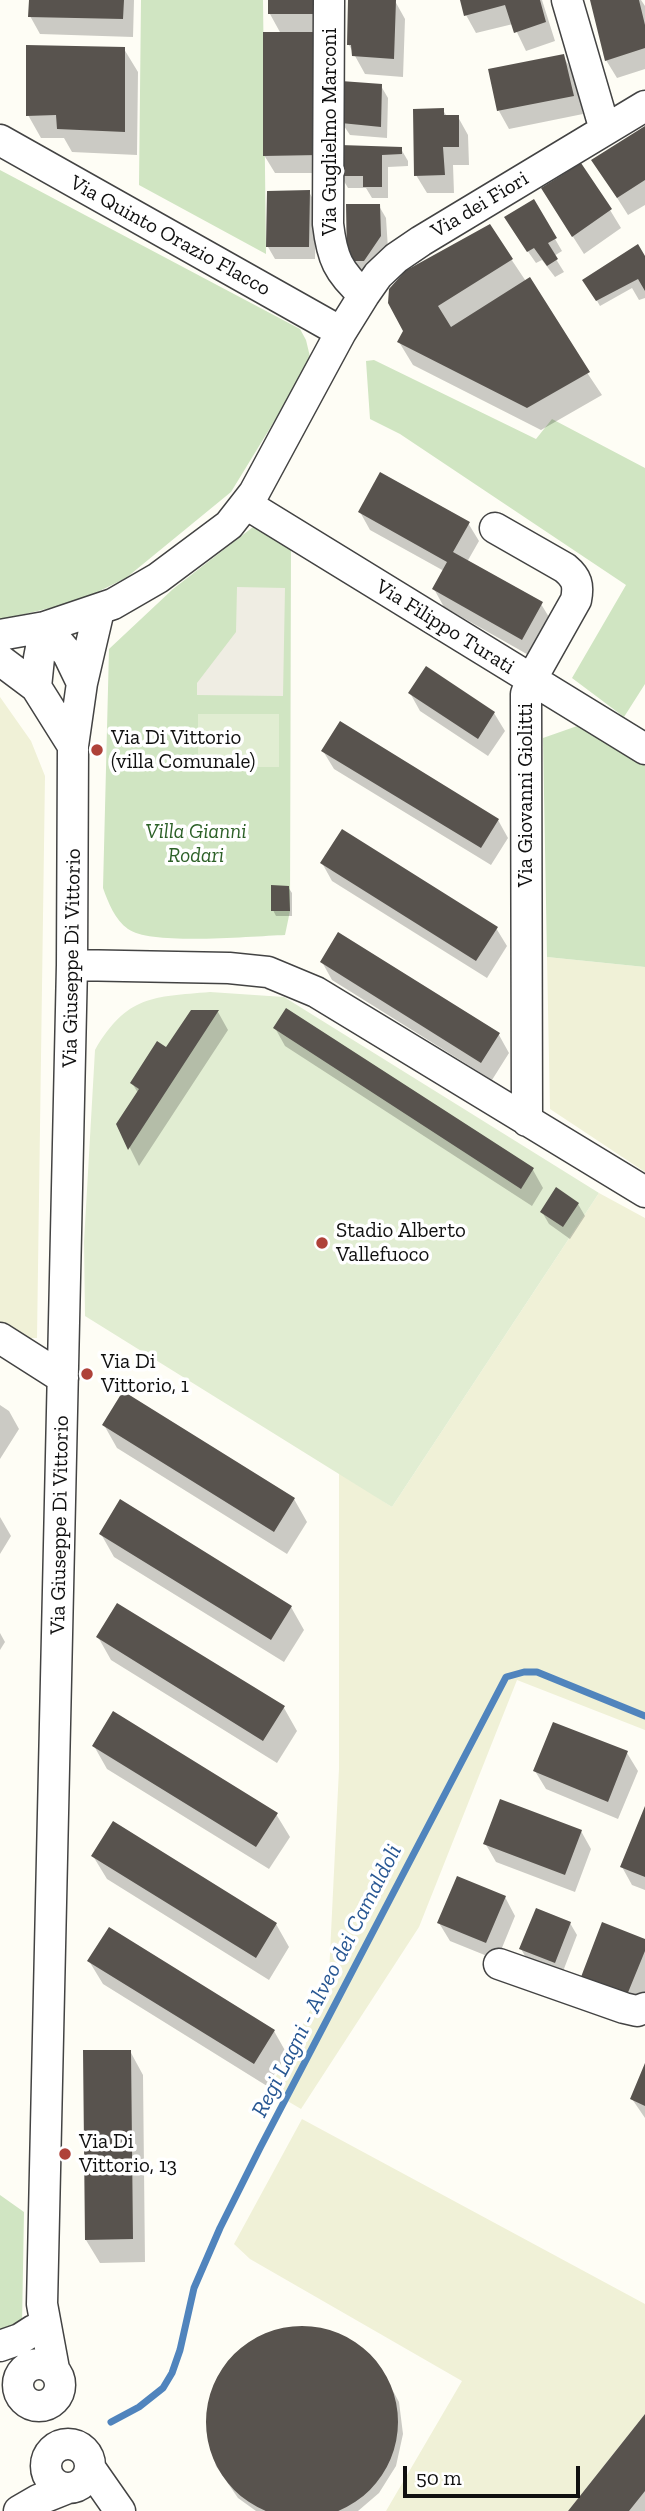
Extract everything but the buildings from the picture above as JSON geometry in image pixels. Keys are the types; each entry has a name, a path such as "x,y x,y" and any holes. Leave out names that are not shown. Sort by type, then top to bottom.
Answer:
{"street":[{"name":"Via Guglielmo Marconi","path":"330,0 328,224 331,247 338,267 364,295"},
{"path":"566,0 604,131"},
{"name":"Via dei Fiori","path":"0,635 45,627 99,610 158,578 229,525 254,493 341,332 378,275 396,258 421,241 645,106"},
{"name":"Via Quinto Orazio Flacco","path":"0,140 341,332"},
{"name":"Via Filippo Turati","path":"246,504 645,749"},
{"name":"Via Giovanni Giolitti","path":"495,528 565,568 575,576 577,583 576,600 531,680 525,705 527,1121"},
{"name":"Via Giuseppe Di Vittorio","path":"99,610 82,683 72,746 72,965 38,2317 26,2380 59,2410 76,2472 120,2511"},
{"path":"45,627 68,654 82,683"},
{"path":"36,687 45,627"},
{"path":"0,660 36,687 72,746"},
{"path":"72,965 229,968 276,974 316,992 645,1192"},
{"path":"0,1338 63,1378"},
{"path":"499,1964 624,2008 637,2011 645,2008"},
{"path":"0,2346 20,2339 38,2317"},
{"path":"26,2380 43,2432 46,2464 53,2482 76,2472"},
{"path":"20,2510 46,2464"},
{"path":"20,2510 76,2472"},
{"path":"76,2472 113,2511"}],"green space":[{"path":"141,0 263,0 266,254 139,185"},
{"path":"0,170 300,329 311,361 231,492 126,578 79,601 0,620"},
{"path":"374,360 536,439 552,419 645,468 645,684 624,717 572,678 626,585 400,434 370,419 366,361"},
{"name":"Villa Gianni Rodari","path":"253,527 291,543 290,911 285,935 179,939 140,934 119,921 103,888 109,649 173,589"},
{"path":"0,697 31,741 45,776 37,1338 20,1338 0,1325"},
{"path":"198,714 279,714 279,767 198,767"},
{"path":"580,725 645,766 645,967 547,957 543,738"},
{"path":"547,957 645,967 645,1172 550,1109"},
{"name":"Stadio Alberto Vallefuoco","path":"210,992 284,997 599,1193 392,1507 85,1316 84,1242 95,1050 118,1018 143,1002 172,995"},
{"path":"599,1193 645,1218 645,1730 517,1680 419,1927 301,2109 269,2090 329,1974 339,1769 339,1472 392,1507"},
{"path":"302,2119 645,2304 645,2414 568,2511 386,2511 462,2381 250,2259 234,2244"},
{"path":"0,2195 24,2212 22,2324 0,2332"}],"shaded area":[{"path":"237,587 285,588 283,696 197,695 197,683 236,632"}],"waterway":[{"name":"Regi Lagni - Alveo dei Camaldoli","path":"111,2422 139,2407 163,2388 172,2373 194,2288 220,2228 506,1677 537,1672 645,1716"}],"place":[{"name":"Via Di Vittorio (villa Comunale)","path":"97,750"},
{"name":"Stadio Alberto Vallefuoco","path":"322,1243"},
{"name":"Via Di Vittorio, 1","path":"87,1374"},
{"name":"Via Di Vittorio, 13","path":"65,2154"}]}
